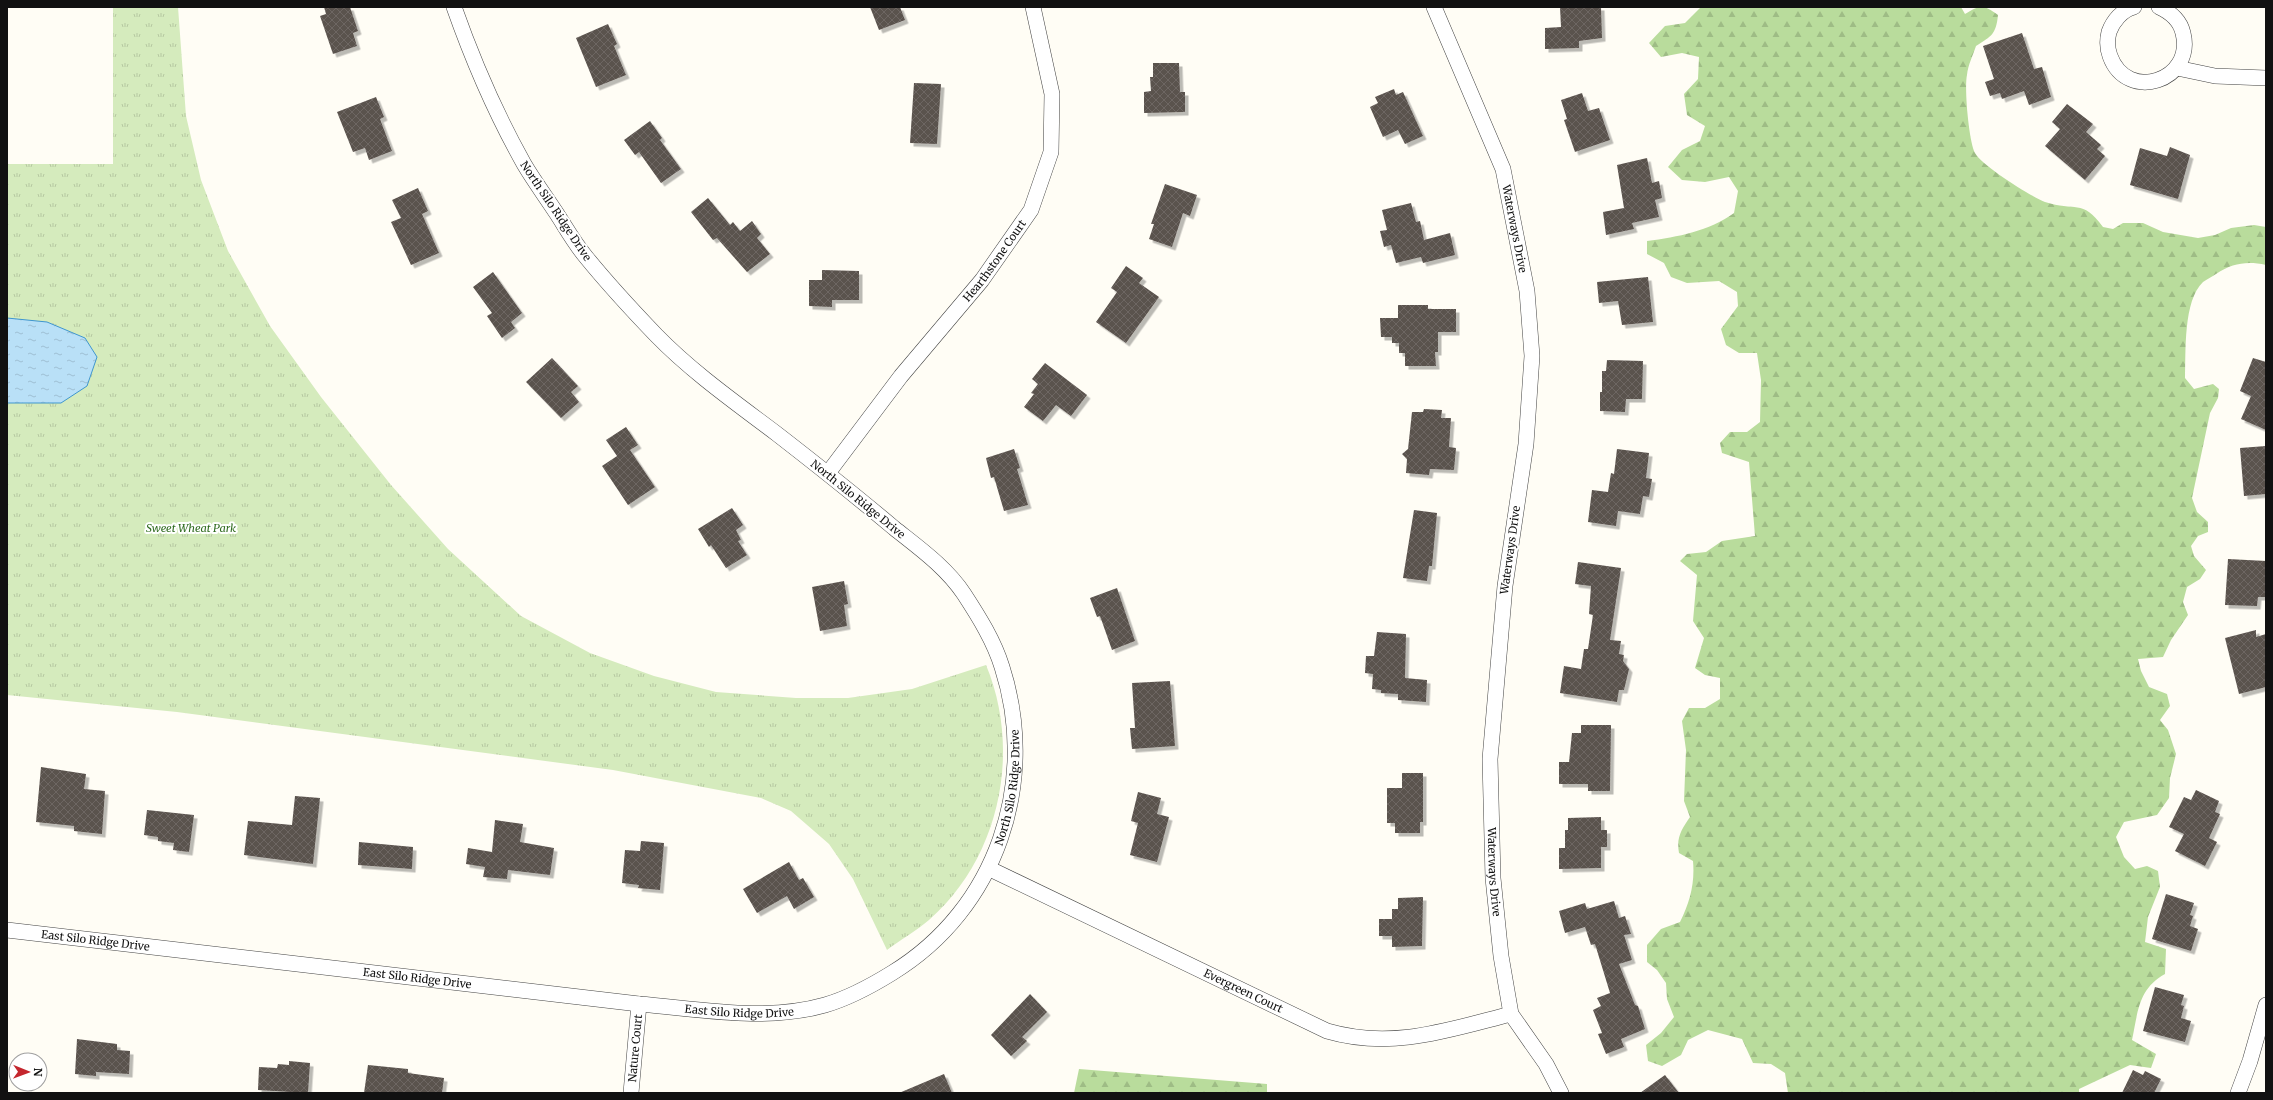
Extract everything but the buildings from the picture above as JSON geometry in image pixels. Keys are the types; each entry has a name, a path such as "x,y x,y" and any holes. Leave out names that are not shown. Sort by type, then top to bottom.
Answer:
{"street":[{"name":"North Silo Ridge Drive","path":"454,7 472,57 524,164 584,256 658,337 733,400 828,473 948,574 961,589 976,612 990,637 1001,663 1014,722 1014,787 990,869 954,921 918,956 855,994 828,1004"},
{"name":"Hearthstone Court","path":"828,473 901,376 982,280 1031,210 1051,152 1052,94 1033,7"},
{"name":"Waterways Drive","path":"1434,7 1503,169 1528,298 1532,356 1526,437 1505,586 1490,759 1494,886 1500,956 1511,1014 1546,1064 1561,1093"},
{"path":"2134,7 2120,15 2112,25 2108,44 2112,62 2120,73 2143,83 2162,79 2177,68 2183,56 2185,44 2183,31 2177,20 2168,11 2159,7"},
{"path":"2177,68 2215,76 2266,78"},
{"name":"Evergreen Court","path":"990,869 1327,1031 1344,1036 1379,1040 1400,1039 1430,1035 1511,1014"},
{"name":"East Silo Ridge Drive","path":"7,930 639,1004 734,1012 767,1013 803,1010 828,1004"},
{"name":"Nature Court","path":"631,1093 639,1004"},
{"path":"2238,1093 2250,1061 2266,1005"}],"green space":[{"name":"Sweet Wheat Park","path":"113,7 178,7 186,116 201,180 228,251 270,326 321,397 391,485 448,549 521,616 590,653 654,676 716,692 796,698 848,698 912,689 986,665 997,698 1002,732 1003,767 998,802 988,835 973,866 953,895 929,920 887,950 853,879 829,844 791,811 761,798 613,770 177,712 7,695 7,164 113,164"},
{"path":"1701,7 1961,7 1965,14 1978,7 1985,7 1998,15 1996,26 1992,34 1986,40 1976,46 1969,64 1966,82 1969,127 1973,147 1979,159 2019,188 2045,202 2055,205 2077,207 2089,212 2103,227 2113,229 2123,223 2143,223 2163,232 2198,238 2215,235 2231,228 2254,225 2266,227 2266,265 2246,263 2228,267 2203,282 2192,301 2187,327 2185,378 2194,389 2213,384 2219,389 2218,398 2210,413 2192,498 2197,512 2208,522 2208,532 2198,536 2191,546 2194,556 2206,570 2200,579 2187,587 2183,602 2188,615 2171,640 2163,657 2138,659 2141,671 2149,687 2167,694 2170,706 2160,720 2168,730 2176,754 2170,778 2169,798 2157,815 2124,822 2116,837 2124,857 2135,869 2147,866 2158,871 2160,887 2148,917 2145,942 2166,949 2165,974 2156,980 2144,994 2138,1011 2132,1040 2156,1054 2151,1068 2130,1065 2079,1089 2079,1093 1788,1093 1785,1073 1771,1064 1753,1063 1742,1039 1708,1030 1688,1040 1681,1055 1662,1066 1648,1061 1646,1045 1661,1033 1674,1017 1667,999 1666,983 1657,970 1647,962 1647,945 1661,929 1680,922 1687,907 1693,877 1693,861 1679,853 1678,847 1680,834 1690,817 1684,801 1686,750 1682,721 1689,708 1705,708 1720,699 1720,678 1705,675 1695,668 1704,638 1693,621 1697,575 1680,561 1687,554 1706,552 1722,541 1755,536 1749,462 1722,453 1720,443 1730,432 1747,432 1760,422 1761,380 1757,353 1739,353 1726,345 1721,329 1738,306 1737,292 1719,281 1687,283 1671,277 1664,263 1647,254 1647,241 1704,229 1734,213 1738,191 1729,177 1705,182 1682,180 1668,167 1682,150 1700,141 1705,126 1687,115 1684,94 1698,79 1699,57 1682,53 1661,57 1649,43 1665,26 1685,23"},
{"path":"1079,1069 1267,1084 1267,1093 1074,1093"}],"water":[{"path":"7,318 47,322 85,338 97,357 87,386 61,403 7,403"}]}
